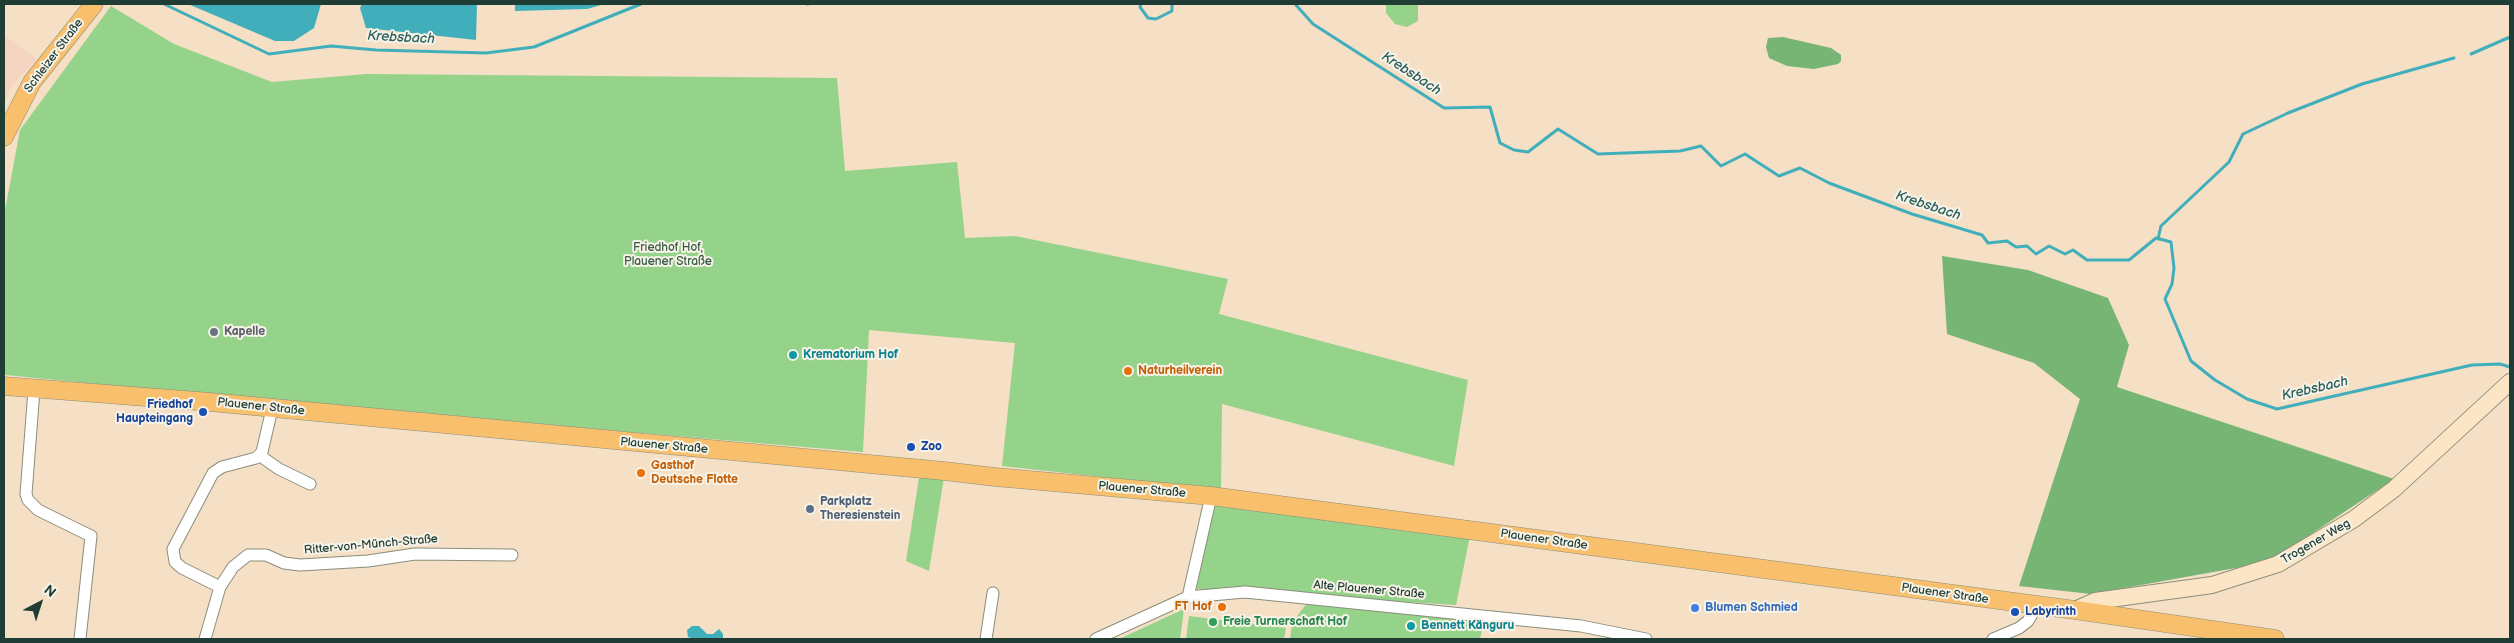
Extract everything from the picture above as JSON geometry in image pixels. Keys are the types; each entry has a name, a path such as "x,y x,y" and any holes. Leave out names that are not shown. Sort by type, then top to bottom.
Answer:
{"main road":[{"name":"Schleizer Straße","path":"4,137 32,82 94,4"},
{"name":"Plauener Straße","path":"4,386 34,390 272,408 1211,496 2075,610 2274,639"}],"street":[{"name":"Trogener Weg","path":"2075,610 2095,601 2212,585 2278,564 2354,519 2394,489 2510,382"},
{"path":"34,390 26,494 28,500 38,510 91,536 80,639"},
{"path":"205,639 220,587 182,568 175,562 173,549 213,473 222,467 244,463 260,455 264,448 272,408"},
{"path":"260,455 279,469 310,484"},
{"path":"1188,598 1211,496"},
{"name":"Ritter-von-Münch-Straße","path":"220,587 241,559 248,555 257,554 284,563 300,565 368,561 415,554 512,555"},
{"name":"Alte Plauener Straße","path":"1096,639 1188,598 1245,592 1581,626 1646,639"},
{"path":"986,639 994,593"},
{"path":"1993,639 2020,628 2028,621 2037,606"}],"shaded area":[{"path":"4,36 37,59 10,88 4,105"}],"green space":[{"path":"1386,4 1418,4 1418,21 1407,27 1395,24 1386,13"},
{"name":"Friedhof Hof, Plauener Straße","path":"111,6 174,44 272,82 366,74 837,78 845,171 957,162 965,238 1015,236 1228,279 1219,314 1468,380 1454,466 1222,404 1221,490 1002,466 1015,343 869,330 863,452 266,401 6,375 4,373 4,216 20,130"},
{"path":"1783,37 1831,48 1841,55 1841,61 1838,64 1814,69 1787,66 1769,58 1766,47 1768,38"},
{"path":"1942,256 2028,270 2108,298 2129,345 2117,387 2394,479 2269,562 2091,594 2019,586 2080,399 2034,363 1947,334"},
{"path":"944,477 929,571 906,561 919,478"},
{"path":"1214,502 1470,536 1456,605 1194,589"},
{"path":"1307,603 1443,616 1483,625 1480,639 1290,639 1292,623"},
{"path":"1184,609 1180,639 1119,639"},
{"name":"Freie Turnerschaft Hof","path":"1189,616 1286,628 1284,639 1186,639"}],"water":[{"path":"188,4 321,4 314,28 294,41 275,41"},
{"path":"362,4 477,4 476,40 366,28 360,8"},
{"path":"515,4 605,4 587,9 515,11"},
{"path":"692,626 699,626 707,634 713,634 719,629 723,634 723,639 694,639 688,637 687,630"}],"waterway":[{"name":"Krebsbach","path":"164,4 269,54 331,46 376,50 486,53 534,47 641,4"},
{"name":"Krebsbach","path":"1141,4 1140,7 1148,18 1156,19 1172,11 1172,4"},
{"name":"Krebsbach","path":"1295,4 1313,24 1444,108 1490,107 1500,143 1514,150 1528,152 1558,129 1598,154 1680,151 1701,146 1721,166 1745,154 1779,176 1800,168 1829,183 1912,214 1982,235 1988,243 2007,241 2016,247 2027,246 2036,254 2049,246 2065,254 2073,250 2087,260 2129,260 2156,238 2171,242 2174,268 2172,284 2165,299 2191,361 2215,380 2247,399 2277,409 2472,365 2500,364 2510,367"},
{"path":"2471,54 2510,37"},
{"path":"2158,239 2161,226 2229,162 2243,134 2288,113 2362,84 2454,58"}],"place":[{"name":"Kapelle","path":"214,332"},
{"name":"Krematorium Hof","path":"793,355"},
{"name":"Naturheilverein","path":"1128,371"},
{"name":"Friedhof Haupteingang","path":"203,412"},
{"name":"Zoo","path":"911,447"},
{"name":"Gasthof Deutsche Flotte","path":"641,473"},
{"name":"Parkplatz Theresienstein","path":"810,509"},
{"name":"FT Hof","path":"1222,607"},
{"name":"Blumen Schmied","path":"1695,608"},
{"name":"Labyrinth","path":"2015,612"},
{"name":"Freie Turnerschaft Hof","path":"1213,622"},
{"name":"Bennett Känguru","path":"1411,626"}]}
